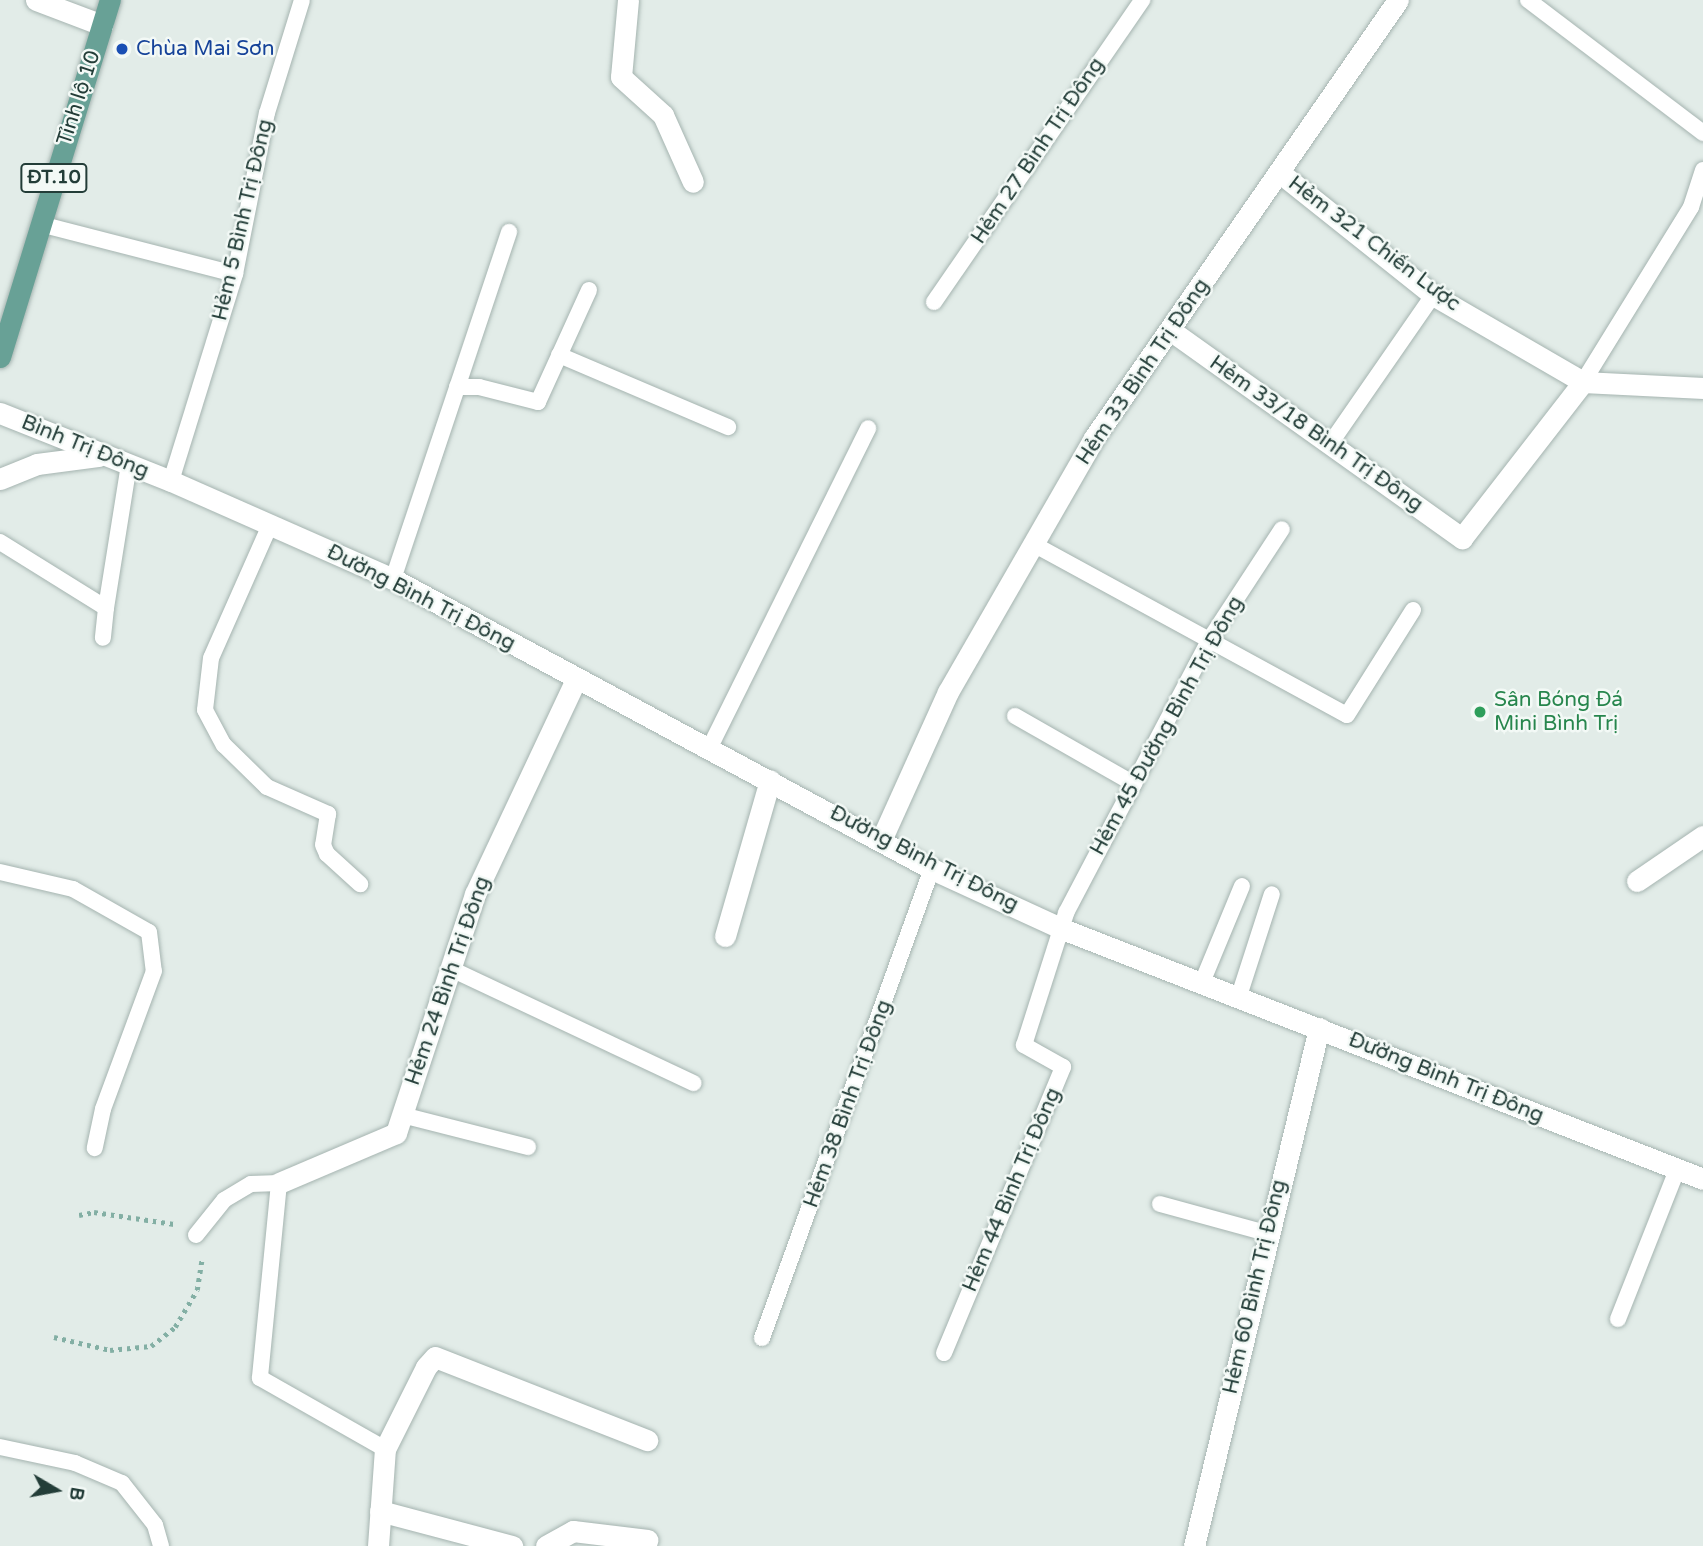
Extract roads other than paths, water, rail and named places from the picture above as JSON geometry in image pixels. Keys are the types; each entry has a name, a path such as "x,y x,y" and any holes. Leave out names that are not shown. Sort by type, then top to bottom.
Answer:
{"main road":[{"name":"Tỉnh lộ 10","path":"0,357 6,313 40,223 110,0"}],"street":[{"path":"36,0 102,25"},
{"path":"628,0 621,77 663,116 693,182"},
{"name":"Hẻm 33 Bình Trị Đông","path":"882,838 948,692 1035,545 1094,438 1398,0"},
{"name":"Hẻm 321 Chiến Lược","path":"1279,172 1433,295 1583,382 1703,388"},
{"name":"Hẻm 33/18 Bình Trị Đông","path":"1170,330 1462,538 1583,382"},
{"name":"Bình Trị Đông","path":"0,413 171,481"},
{"path":"0,479 37,464 107,455"},
{"name":"Đường Bình Trị Đông","path":"171,481 393,579 576,679 882,838 932,869 1060,928 1703,1179"},
{"name":"Hẻm 24 Bình Trị Đông","path":"279,1182 396,1133 475,894 576,679"},
{"path":"726,936 770,780"},
{"path":"1637,881 1703,836"},
{"name":"Hẻm 60 Bình Trị Đông","path":"1194,1546 1266,1233 1319,1028"},
{"path":"378,1546 385,1449 426,1367 435,1357 647,1440"},
{"path":"380,1511 512,1546"},
{"path":"546,1546 573,1531 647,1540"}],"lane":[{"name":"Hẻm 5 Bình Trị Đông","path":"171,481 235,274 267,113 302,0"},
{"name":"Hẻm 27 Bình Trị Đông","path":"934,302 1142,0"},
{"path":"1528,0 1703,133"},
{"path":"1583,382 1690,207 1703,170"},
{"path":"40,223 235,274"},
{"path":"393,579 509,232"},
{"path":"457,387 480,387 538,402 589,290"},
{"path":"1330,444 1433,295"},
{"path":"559,355 728,427"},
{"path":"709,749 869,428"},
{"path":"103,638 130,465"},
{"path":"270,525 211,658 205,709 224,745 267,788 328,814 323,845 327,854 360,884"},
{"name":"Hẻm 45 Đường Bình Trị Đông","path":"1060,928 1210,639 1282,529"},
{"path":"0,542 106,608"},
{"path":"1035,545 1347,715 1413,610"},
{"path":"1015,716 1134,784"},
{"name":"Hẻm 38 Bình Trị Đông","path":"762,1338 932,869"},
{"path":"0,872 74,889 149,932 154,971 103,1109 95,1148"},
{"path":"1201,985 1242,886"},
{"path":"1238,999 1272,894"},
{"name":"Hẻm 44 Bình Trị Đông","path":"944,1353 1063,1067 1024,1045 1060,928"},
{"path":"451,969 692,1083"},
{"path":"402,1115 528,1147"},
{"path":"1618,1319 1677,1170"},
{"path":"197,1235 224,1200 251,1184 279,1182 260,1378 385,1449"},
{"path":"1160,1204 1266,1233"},
{"path":"0,1447 75,1463 122,1483 155,1525 161,1546"}],"place":[{"name":"Chùa Mai Sơn","path":"122,49"},
{"name":"Sân Bóng Đá Mini Bình Trị","path":"1480,712"}]}
